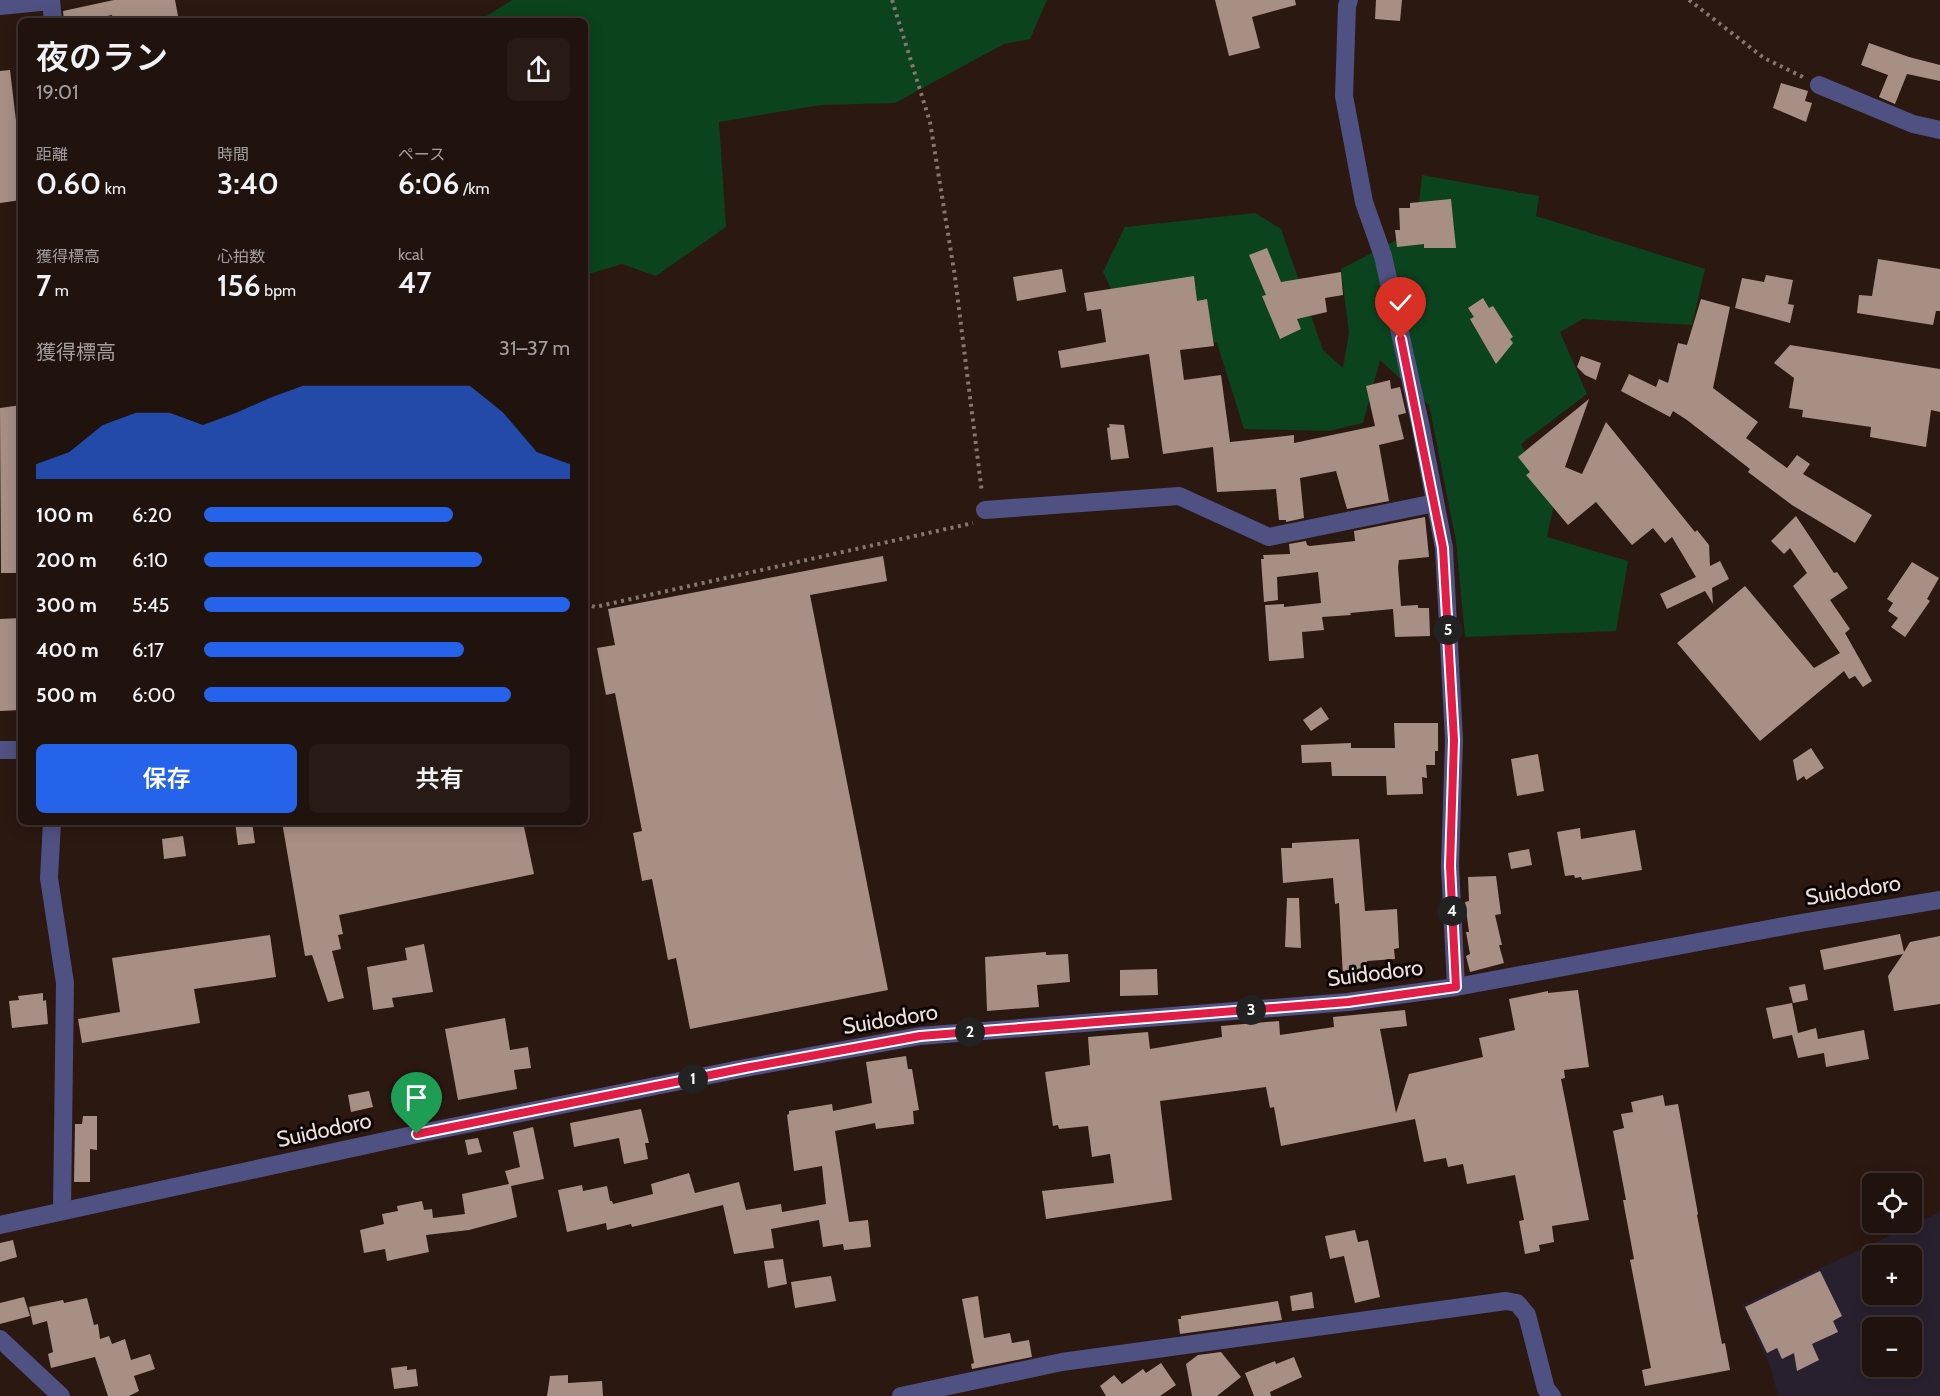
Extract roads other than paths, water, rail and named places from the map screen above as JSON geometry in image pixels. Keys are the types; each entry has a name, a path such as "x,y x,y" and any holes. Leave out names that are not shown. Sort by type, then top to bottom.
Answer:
{"street":[{"path":"0,6 51,0 53,18"},
{"path":"1349,0 1344,96 1364,202 1383,256 1420,423 1443,548 1454,740 1450,866 1456,987"},
{"path":"1820,85 1913,124 1940,130"},
{"path":"984,510 1179,496 1269,537 1435,503"},
{"path":"0,750 18,750"},
{"path":"52,825 49,878 65,983 62,1210"},
{"name":"Suidodoro","path":"0,1225 428,1132 745,1068 920,1036 1348,1002 1456,987 1800,923 1940,900"},
{"path":"901,1396 1062,1362 1506,1301 1517,1303 1527,1315 1546,1389 1552,1396"},
{"path":"0,1340 61,1396"}]}
